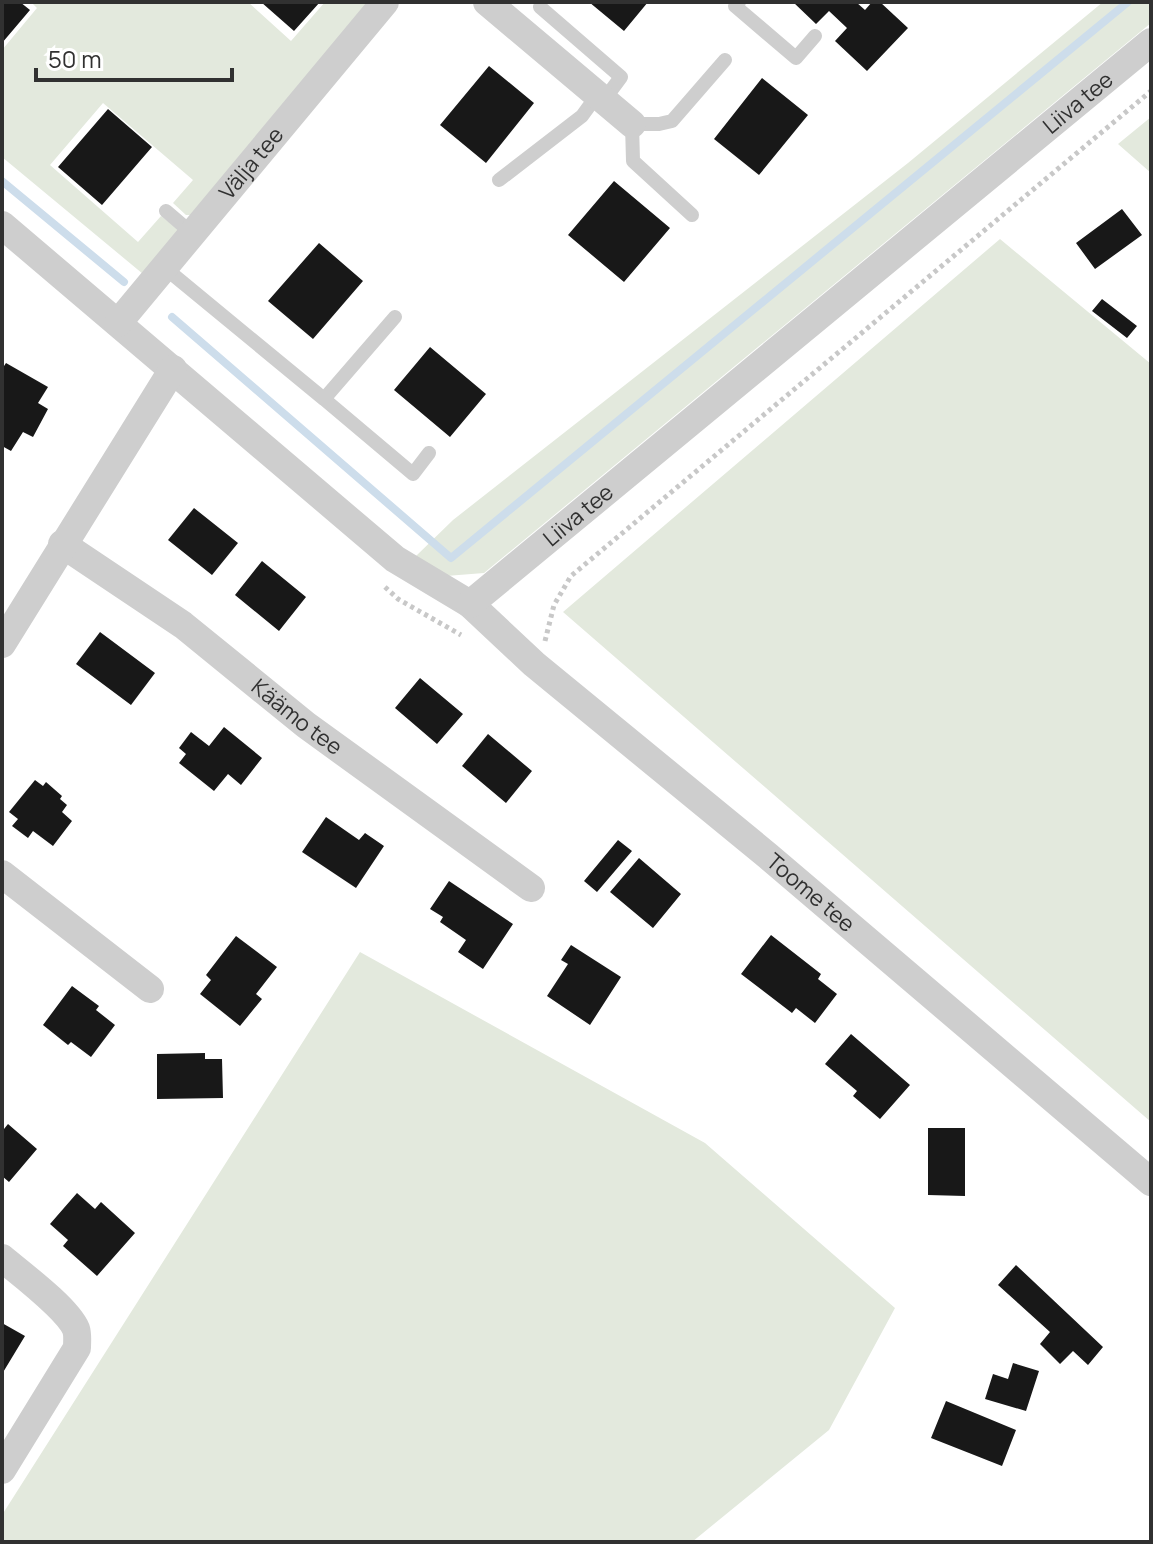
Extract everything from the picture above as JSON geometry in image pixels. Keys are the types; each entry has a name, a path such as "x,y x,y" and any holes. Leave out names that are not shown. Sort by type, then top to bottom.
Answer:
{"street":[{"name":"Välja tee","path":"118,323 385,2"},
{"path":"487,2 632,124"},
{"name":"Liiva tee","path":"470,604 1151,42"},
{"path":"2,225 395,559 470,604"},
{"path":"2,644 173,369"},
{"name":"Käämo tee","path":"62,544 183,625 306,725 531,888"},
{"name":"Toome tee","path":"470,604 534,664 768,856 1151,1182"},
{"path":"2,874 150,989"},
{"path":"2,1258 66,1314 78,1337 77,1348 2,1470"}],"lane":[{"path":"734,3 796,58 815,36"},
{"path":"499,180 582,116 621,77 540,7"},
{"path":"692,215 633,161 632,124 672,121 725,60"},
{"path":"166,211 194,235"},
{"path":"165,268 413,474 429,453"},
{"path":"324,399 395,317"}],"path":[{"path":"534,664 544,647 554,605 571,576 1151,91"}],"shaded area":[{"path":"31,2 248,2 291,41 325,2 372,2 195,215 186,215 173,203 193,180 103,103 50,165 138,242 161,216 179,230 143,274 2,157 2,50 37,8"},
{"path":"1103,2 1151,2 1151,23 484,573 446,576 416,556 453,520 908,163"},
{"path":"1151,117 1151,173 1118,144"},
{"path":"1000,239 1151,364 1151,1122 563,612"},
{"path":"360,952 705,1143 895,1308 829,1430 692,1542 2,1542 2,1515"}],"building":[{"path":"2,2 20,2 30,10 2,43"},
{"path":"261,2 320,2 294,31"},
{"path":"589,2 648,2 624,31"},
{"path":"793,2 856,2 865,10 872,2 880,2 908,28 867,71 835,41 847,28 829,11 816,24"},
{"path":"489,66 534,103 486,163 440,125"},
{"path":"762,78 808,115 759,175 714,139"},
{"path":"108,109 152,147 102,205 58,167"},
{"path":"614,181 670,228 624,282 568,235"},
{"path":"1122,209 1142,235 1095,269 1076,243"},
{"path":"319,243 363,281 313,339 268,301"},
{"path":"1102,299 1137,326 1127,338 1092,311"},
{"path":"430,347 486,394 450,437 394,390"},
{"path":"6,363 48,387 38,403 48,409 33,437 23,432 11,451 2,446 2,369"},
{"path":"194,508 238,543 212,575 168,540"},
{"path":"262,561 306,597 279,631 235,595"},
{"path":"100,632 155,673 131,705 76,664"},
{"path":"420,678 463,714 437,744 395,708"},
{"path":"224,727 262,758 241,785 228,774 214,791 179,763 186,754 179,748 191,732 209,746"},
{"path":"488,734 532,771 506,803 462,766"},
{"path":"35,780 43,786 46,782 62,796 60,799 67,805 62,812 72,821 53,846 33,831 28,838 12,826 18,819 9,812"},
{"path":"326,817 359,840 365,833 384,846 356,888 302,852"},
{"path":"618,840 632,851 597,892 584,881"},
{"path":"639,858 681,894 653,928 610,892"},
{"path":"449,881 513,924 483,969 458,952 466,940 440,922 443,917 430,909"},
{"path":"771,935 821,974 818,979 837,994 815,1023 796,1008 792,1013 741,974"},
{"path":"236,936 277,967 256,994 262,999 240,1026 200,994 211,980 206,975"},
{"path":"571,945 621,977 590,1025 547,996 568,964 561,960"},
{"path":"72,986 99,1006 96,1010 115,1025 91,1057 71,1042 68,1045 43,1025"},
{"path":"851,1034 910,1085 880,1119 853,1096 857,1091 825,1064"},
{"path":"205,1053 205,1059 222,1059 223,1098 157,1099 157,1054"},
{"path":"8,1124 37,1149 9,1182 2,1176 2,1127 4,1129"},
{"path":"928,1128 965,1128 965,1196 928,1195"},
{"path":"77,1193 95,1209 101,1202 135,1233 97,1276 63,1246 68,1240 50,1224"},
{"path":"1016,1265 1103,1347 1088,1365 1073,1351 1060,1364 1040,1344 1050,1332 998,1285"},
{"path":"2,1323 25,1336 2,1374"},
{"path":"1013,1363 1039,1371 1026,1411 985,1399 993,1374 1008,1379"},
{"path":"946,1401 1016,1430 1002,1466 931,1438"}],"waterway":[{"path":"172,317 451,558 1128,2"},
{"path":"2,181 124,282"}]}
